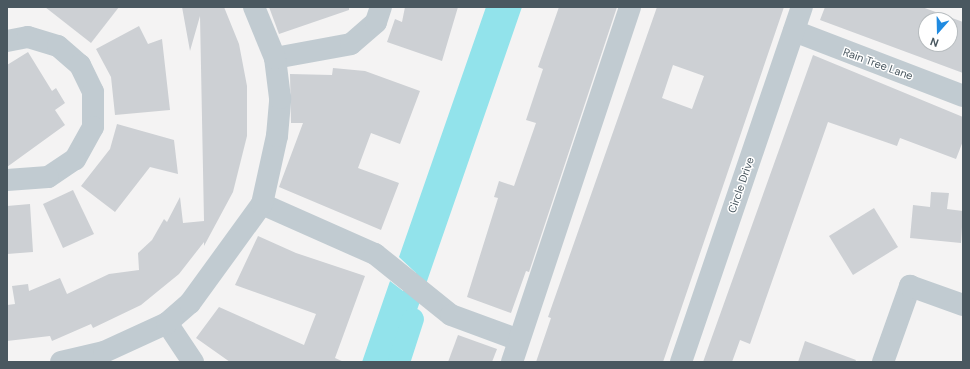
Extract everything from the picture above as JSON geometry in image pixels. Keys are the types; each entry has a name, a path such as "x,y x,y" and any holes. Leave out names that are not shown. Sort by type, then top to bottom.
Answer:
{"street":[{"path":"61,362 104,352 167,323 190,303 262,204 277,136 280,98 275,58 254,7"},
{"path":"275,58 351,44 376,22 381,7"},
{"path":"512,362 630,7"},
{"name":"Circle Drive","path":"681,362 802,7"},
{"name":"Rain Tree Lane","path":"794,31 963,96"},
{"path":"7,41 28,37 58,46 80,65 93,92 93,127 76,158 48,177 7,180"},
{"path":"262,204 376,254 451,315 519,340"},
{"path":"883,362 910,286 963,305"},
{"path":"167,323 193,362"}],"water":[{"path":"486,7 522,7 399,362 362,362 390,281 403,291 416,273 399,257"}],"building":[{"path":"45,7 119,7 91,43"},
{"path":"182,7 224,7 239,44 247,86 247,136 233,192 204,246 204,242 179,274 141,305 93,328 91,324 52,341 50,336 7,341 7,305 15,304 12,286 28,284 29,291 60,278 67,294 109,274 139,270 138,253 152,240 164,219 167,222 180,197 183,223 204,221 200,16 190,51"},
{"path":"269,7 349,7 349,10 279,34"},
{"path":"405,7 458,7 442,61 387,42 395,19 402,22"},
{"path":"559,7 617,7 529,272 526,271 511,313 467,297 498,198 494,197 499,181 514,186 536,123 526,120 543,69 538,67"},
{"path":"657,7 784,7 663,362 536,362 551,318 548,317","holes":["673,65 704,76 692,109 662,98"]},
{"path":"825,7 922,7 936,12 918,12 918,52 958,52 958,20 963,22 963,73 820,20"},
{"path":"139,26 148,44 162,39 170,110 115,115 111,77 96,49"},
{"path":"28,52 52,91 56,88 65,103 55,110 65,125 7,167 7,65"},
{"path":"813,55 963,117 963,141 956,159 900,138 897,146 828,122 750,344 740,340 732,362 703,362"},
{"path":"333,68 365,71 420,91 400,144 371,133 358,168 399,183 381,230 279,187 303,123 291,123 290,74 332,75"},
{"path":"117,124 174,140 178,174 150,167 115,212 81,186 110,149"},
{"path":"73,190 94,234 63,248 43,204"},
{"path":"931,192 949,193 947,209 963,211 961,243 910,238 913,205 930,207"},
{"path":"30,204 33,252 7,254 7,206"},
{"path":"874,208 898,247 853,275 829,236"},
{"path":"258,236 296,253 365,276 335,358 344,362 230,362 196,338 219,307 304,345 316,314 235,285"},
{"path":"458,335 497,349 492,362 448,362"},
{"path":"805,341 856,360 855,362 798,362"}],"waterway":[{"path":"399,362 413,319"}]}
